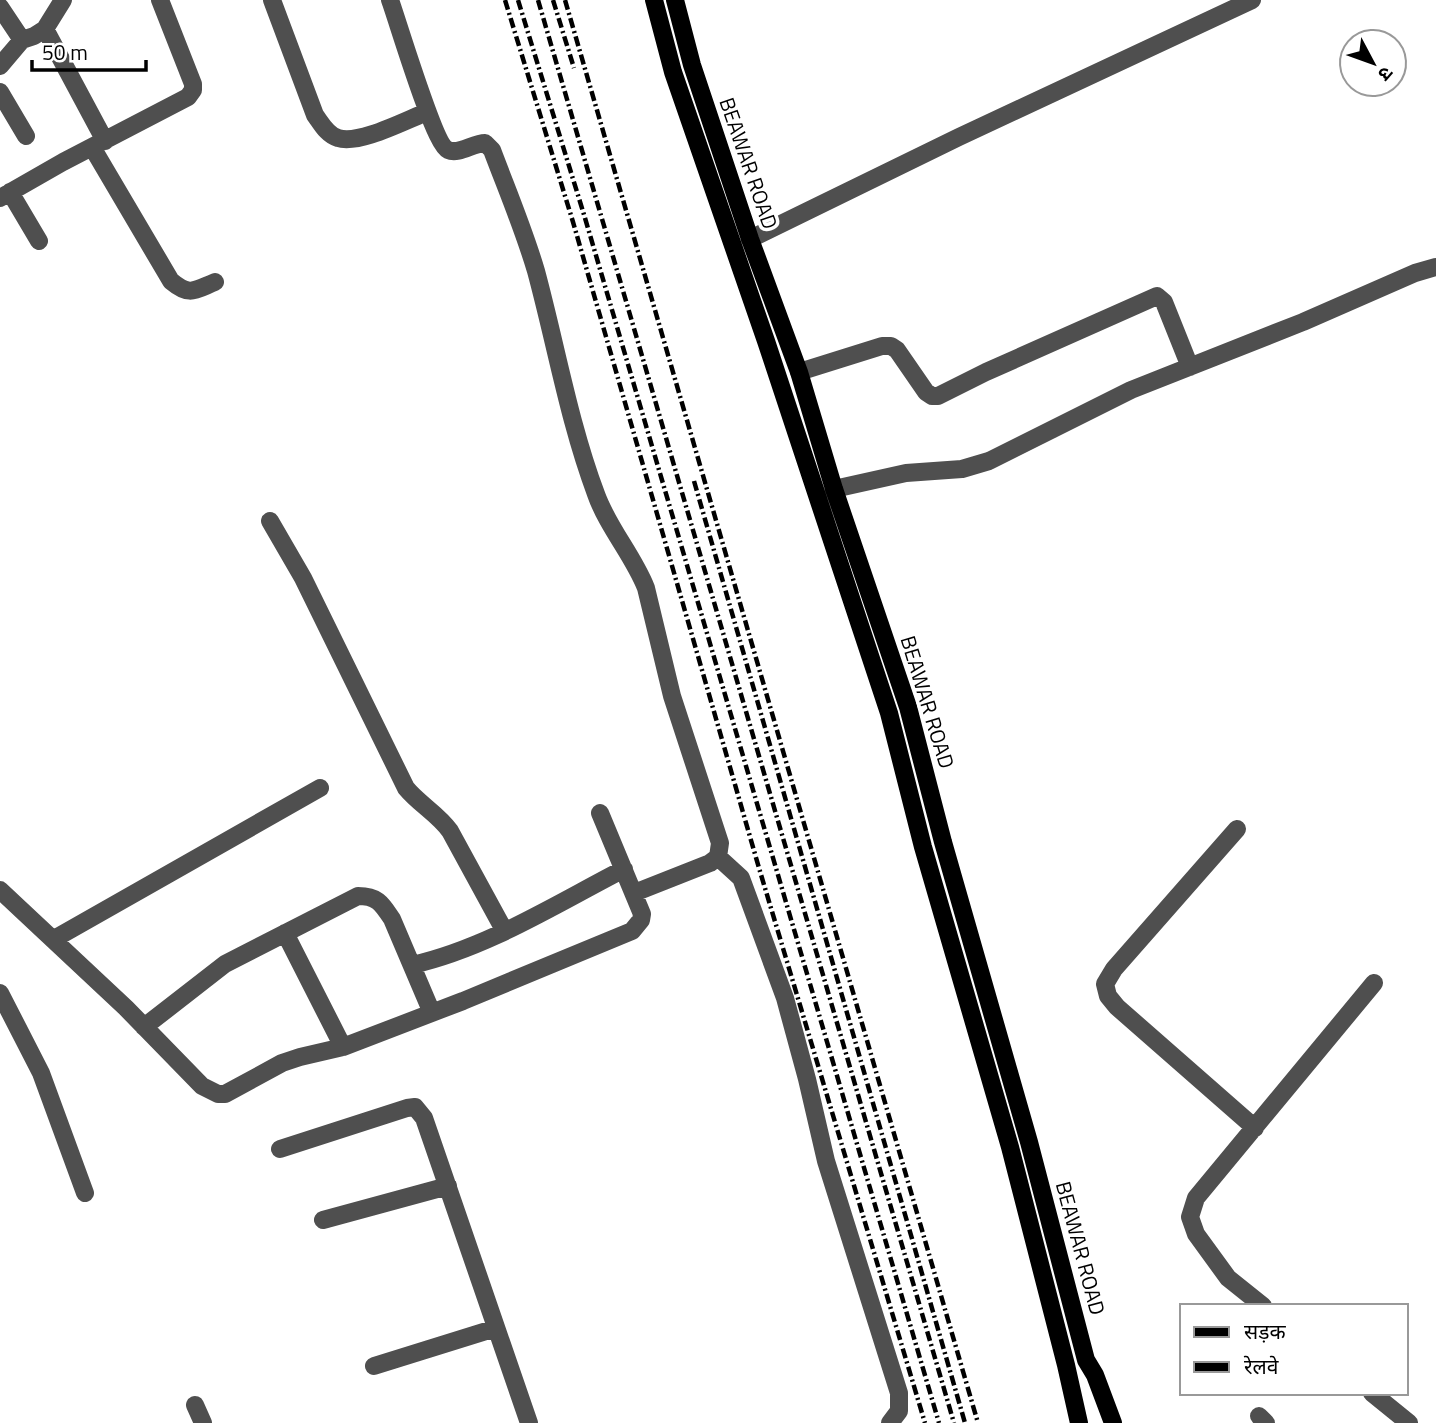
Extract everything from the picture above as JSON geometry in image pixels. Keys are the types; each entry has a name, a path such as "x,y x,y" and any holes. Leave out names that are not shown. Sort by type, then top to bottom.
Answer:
{"main road":[{"name":"BEAWAR ROAD","path":"654,0 673,72 766,341 889,713 923,847 1010,1147 1079,1423"},
{"name":"BEAWAR ROAD","path":"675,0 692,65 799,372 834,488 908,707 943,842 1030,1142 1086,1360 1095,1375 1113,1423"}],"street":[{"path":"0,66 22,40 45,29 63,0"},
{"path":"39,241 5,195 183,101 192,90 193,84 160,0"},
{"path":"272,0 315,115 326,130 338,138 358,139 427,112"},
{"path":"390,0 437,137 447,150 456,151 479,142 485,143 492,150 535,269 565,391 596,495 646,589 672,696 720,843 718,857"},
{"path":"751,239 959,137 1252,0"},
{"path":"0,7 22,40"},
{"path":"45,29 98,144 172,281 181,289 192,292 215,282"},
{"path":"0,92 26,136"},
{"path":"834,488 906,473 962,469 989,461 1132,390 1429,269 1436,285"},
{"path":"799,372 882,346 891,346 897,350 926,392 939,396 986,372 1157,296 1164,302 1191,367"},
{"path":"270,521 303,578 406,788 412,796 441,818 450,831 504,930"},
{"path":"54,939 320,788"},
{"path":"0,890 145,1027 202,1086 218,1094 225,1094 291,1060 343,1047 632,931 641,920 642,914 600,813"},
{"path":"1237,829 1114,969 1105,984 1108,996 1117,1007 1255,1128"},
{"path":"635,893 699,868 718,857"},
{"path":"718,857 741,878 785,998 826,1161 899,1393 899,1411 890,1423"},
{"path":"412,965 439,959 504,930 624,869"},
{"path":"145,1027 225,964 358,896 372,896 392,919 432,1013"},
{"path":"285,933 343,1047"},
{"path":"1260,1304 1228,1278 1196,1234 1190,1217 1196,1198 1374,983"},
{"path":"0,993 41,1073 85,1193"},
{"path":"280,1149 415,1107 425,1118 528,1423"},
{"path":"323,1220 448,1186"},
{"path":"374,1366 496,1328"},
{"path":"1374,1395 1409,1423"},
{"path":"195,1405 203,1423"}],"railway":[{"path":"505,0 573,222 759,868 925,1423"},
{"path":"518,0 585,218 939,1423"},
{"path":"538,0 954,1423"},
{"path":"553,0 574,68"},
{"path":"565,0 978,1423"},
{"path":"694,481 965,1423"}]}
